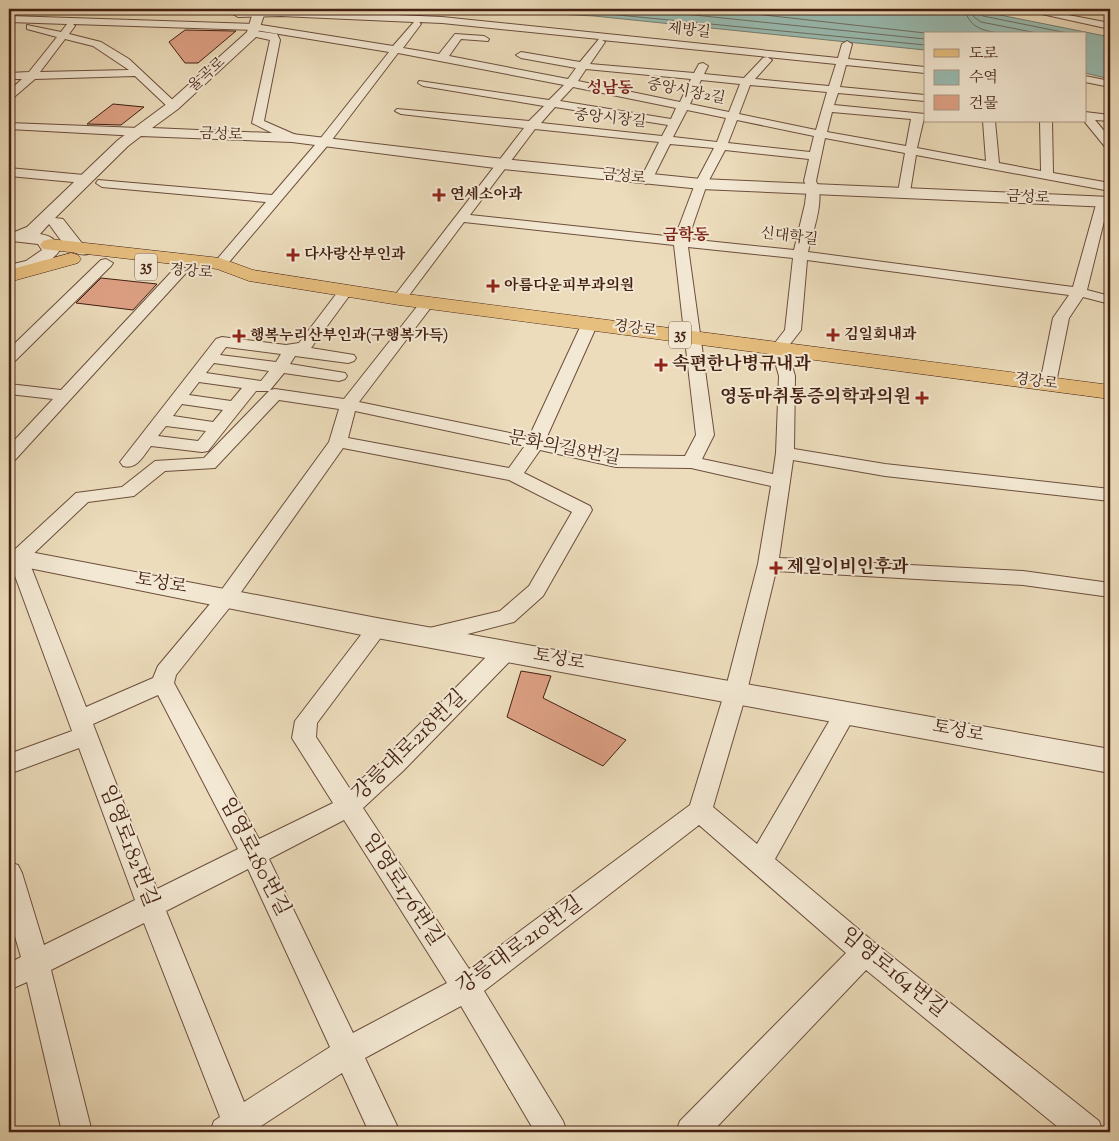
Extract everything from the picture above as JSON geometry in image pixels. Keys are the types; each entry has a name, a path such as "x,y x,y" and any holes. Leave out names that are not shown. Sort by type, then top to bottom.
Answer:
{"main road":[{"name":"경강로","path":"47,249 106,263 180,271 249,275 346,292 1110,392"},
{"name":"경강로","path":"76,255 220,264 249,275"},
{"path":"9,272 76,255"}],"street":[{"path":"1024,9 1110,26"},
{"path":"1103,9 1110,10"},
{"name":"제방길","path":"231,14 260,11 426,19 924,70"},
{"name":"율곡로","path":"47,249 47,238 52,220 84,180 123,143 173,106 254,30 260,11"},
{"path":"9,18 254,30 274,36 275,40 258,123 292,138"},
{"path":"9,96 31,77 75,21"},
{"path":"9,24 27,26 97,44 125,61 173,106"},
{"path":"220,264 324,142 416,24"},
{"name":"중앙시장2길","path":"254,30 301,33 498,68 820,134 1110,187"},
{"path":"442,58 458,36 496,40"},
{"path":"398,299 532,125 571,83 603,40 579,46"},
{"path":"700,810 736,692 768,564 785,453 787,376 779,348 793,330 800,255 812,204 813,187 810,181 817,156 820,134 847,44"},
{"path":"498,68 536,47"},
{"path":"520,55 583,66 924,98"},
{"path":"646,180 706,60"},
{"path":"692,462 705,435 680,241 701,184 720,146 746,82 759,65"},
{"path":"9,76 31,77 138,73"},
{"path":"1086,79 1110,84"},
{"path":"423,83 675,123"},
{"path":"1086,87 1110,91"},
{"path":"441,116 467,90"},
{"path":"480,120 501,95"},
{"path":"829,108 921,116 911,151 904,192"},
{"name":"중앙시장길","path":"401,112 817,156"},
{"path":"1086,115 1110,118"},
{"path":"1086,116 1110,145"},
{"path":"989,122 993,166"},
{"path":"1046,122 1046,175"},
{"path":"9,126 139,132"},
{"name":"율곡로","path":"52,220 102,183 136,145 139,132"},
{"name":"금성로","path":"139,132 292,138 503,164 646,180 701,184 813,187 1107,201"},
{"path":"9,172 84,180"},
{"path":"102,183 275,199"},
{"path":"1048,384 1061,318 1079,292 1094,232 1107,201"},
{"name":"신대학길","path":"461,218 800,255 1079,292 1110,300"},
{"path":"12,234 52,220 75,246 76,255"},
{"path":"1094,232 1110,236"},
{"path":"9,272 47,249 35,238 12,234"},
{"path":"9,358 106,263"},
{"path":"9,456 63,395 180,271"},
{"path":"265,386 280,368 292,347 303,348 346,292"},
{"path":"9,764 82,728 163,683 166,672 227,596 338,442 348,405 428,302"},
{"path":"514,475 535,444 590,323"},
{"path":"129,462 180,399 222,342 348,358"},
{"path":"210,358 339,376"},
{"path":"196,377 326,394"},
{"path":"147,440 202,447 252,386 265,386"},
{"path":"9,389 63,395"},
{"name":"문화의길8번길","path":"12,562 83,497 127,492 162,465 210,464 276,394 348,405 616,461 692,462 781,482"},
{"path":"180,399 235,407"},
{"path":"163,420 218,428"},
{"path":"338,442 514,475 583,510 536,591 507,616 429,636"},
{"path":"785,453 885,470 1110,494"},
{"name":"토성로","path":"12,562 227,596 378,628 1110,761"},
{"name":"임영로182번길","path":"12,562 82,728 235,1130"},
{"path":"768,564 1023,578 1110,590"},
{"name":"임영로176번길","path":"378,628 306,721 304,738 466,988 552,1132"},
{"name":"강릉대로218번길","path":"9,977 347,807 396,763 506,651"},
{"name":"임영로180번길","path":"163,683 254,855 386,1132"},
{"path":"760,862 846,712"},
{"name":"임영로164번길","path":"700,810 865,952 1088,1132"},
{"name":"강릉대로210번길","path":"235,1130 349,1051 466,988 700,810"},
{"path":"9,873 36,963 77,1132"},
{"path":"691,1132 865,952"}],"water":[{"path":"466,9 970,9 1085,32 924,32 924,50 594,16"},
{"path":"1086,32 1110,37 1110,79 1086,73"}],"building":[{"path":"185,30 236,31 198,63 185,63 169,42"},
{"path":"113,104 144,107 121,125 87,124"},
{"path":"101,278 157,284 133,310 76,303"},
{"path":"521,671 551,676 543,698 626,740 603,766 507,717"}],"place":[{"name":"연세소아과","path":"439,195"},
{"name":"다사랑산부인과","path":"293,255"},
{"name":"아름다운피부과의원","path":"493,286"},
{"name":"김일회내과","path":"833,335"},
{"name":"행복누리산부인과(구행복가득)","path":"239,336"},
{"name":"속편한나병규내과","path":"661,365"},
{"name":"영동마취통증의학과의원","path":"922,398"},
{"name":"제일이비인후과","path":"776,568"}],"district":[{"name":"성남동","path":"610,89"},
{"name":"금학동","path":"686,236"}]}
